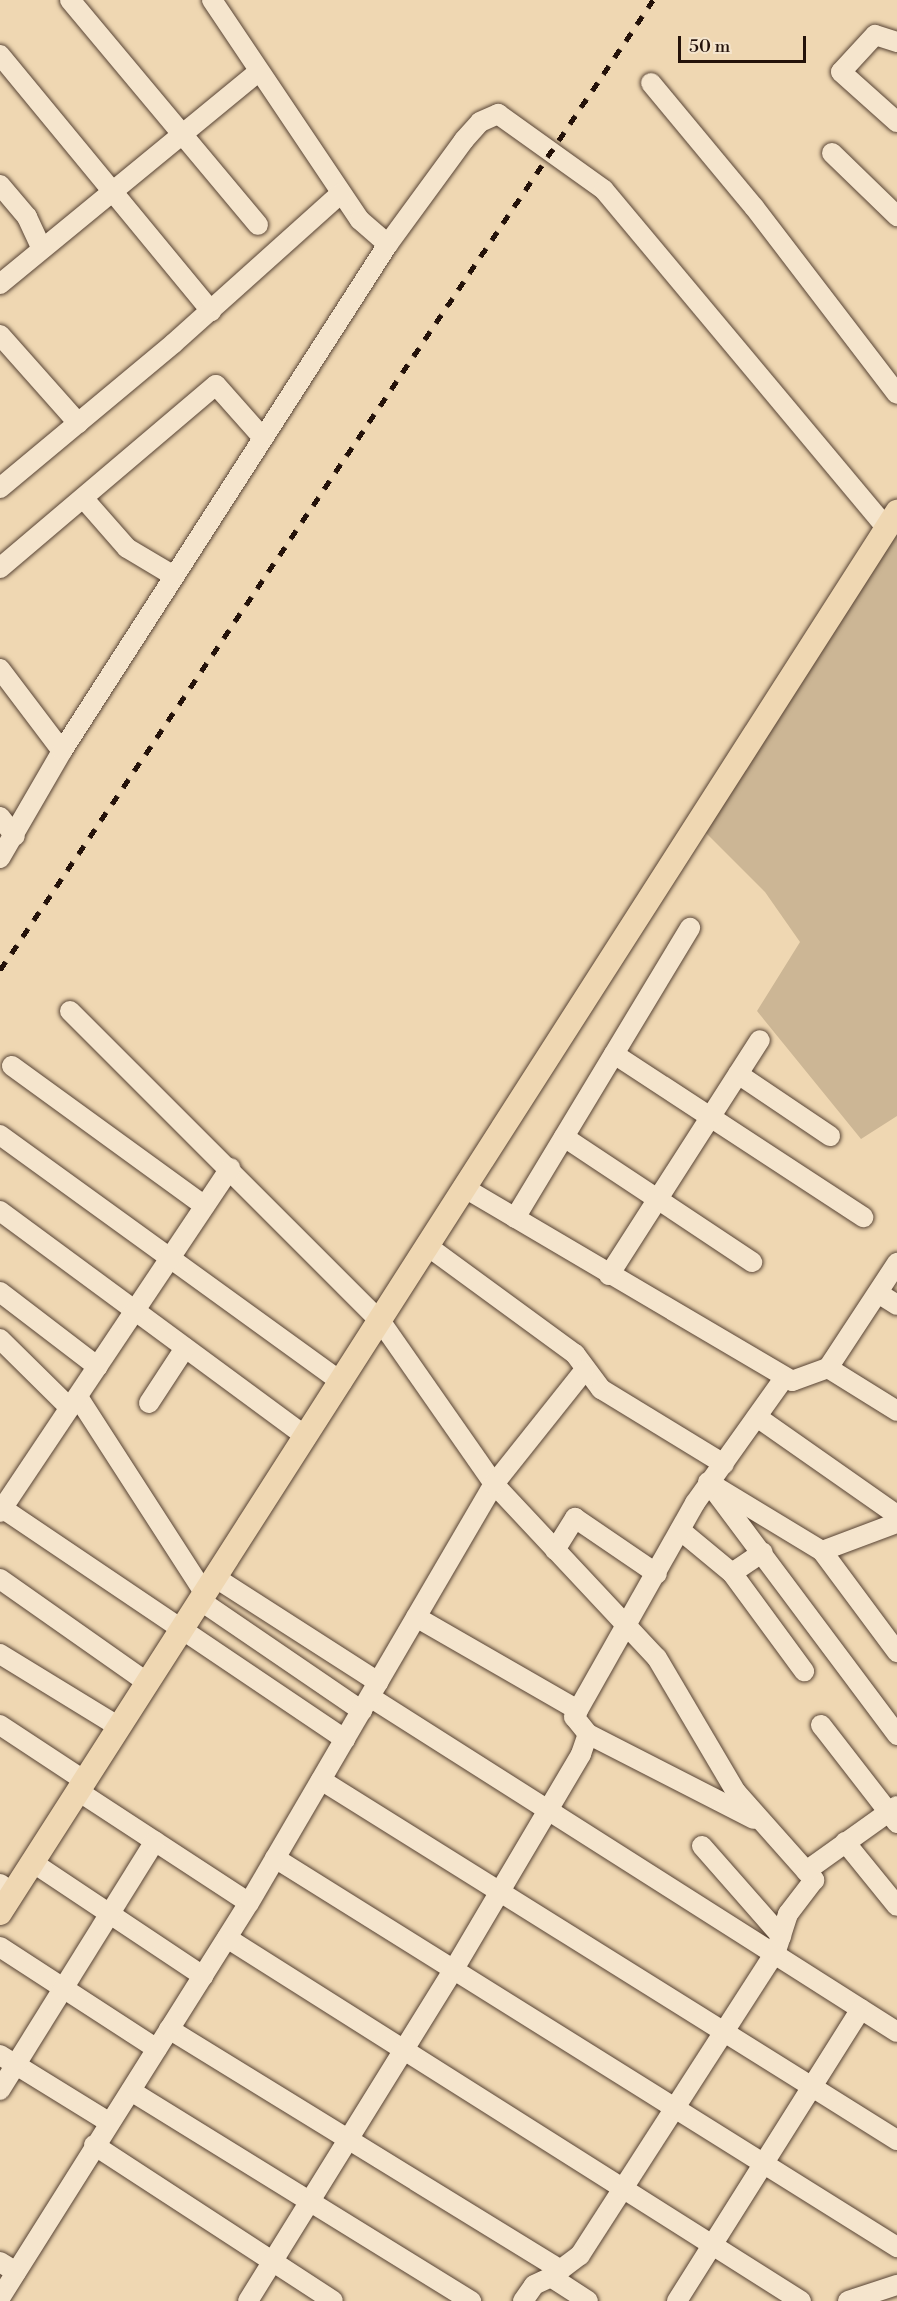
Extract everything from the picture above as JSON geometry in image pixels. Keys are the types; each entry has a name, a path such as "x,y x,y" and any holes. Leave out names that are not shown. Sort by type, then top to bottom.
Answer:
{"main road":[{"path":"4,1896 32,1862 342,1383 426,1245 892,520"}],"street":[{"path":"70,0 184,133 258,225"},
{"path":"212,0 257,73 360,220 388,244"},
{"path":"897,42 875,35 841,72 897,122"},
{"path":"0,55 211,311"},
{"path":"0,284 257,73"},
{"path":"651,83 754,207 897,394"},
{"path":"0,858 15,836 62,751 388,244 464,140 480,122 498,114 604,190 892,520"},
{"path":"832,153 897,216"},
{"path":"0,185 27,217 42,249"},
{"path":"4,478 78,423 211,311 341,193"},
{"path":"0,335 78,423"},
{"path":"3,559 84,499 216,385 263,438"},
{"path":"84,499 127,548 174,576"},
{"path":"0,669 62,751"},
{"path":"0,817 15,836"},
{"path":"515,1218 690,928"},
{"path":"70,1011 230,1168 381,1322 494,1484 628,1630 657,1658 736,1792 814,1880 788,1914 779,1944 580,2255 556,2274 534,2285 523,2301"},
{"path":"609,1275 760,1040"},
{"path":"614,1054 863,1217"},
{"path":"12,1066 205,1206"},
{"path":"738,1074 830,1136"},
{"path":"0,1135 342,1383"},
{"path":"564,1137 752,1262"},
{"path":"230,1168 1,1510 345,1739"},
{"path":"463,1187 792,1381 828,1368 897,1263"},
{"path":"0,1211 307,1437"},
{"path":"426,1245 575,1354 584,1371 602,1389 724,1464"},
{"path":"0,1292 98,1367"},
{"path":"878,1293 897,1305"},
{"path":"0,1339 74,1402 207,1591 548,1809 779,1944 861,2009 897,2032"},
{"path":"149,1403 185,1348"},
{"path":"828,1368 897,1411"},
{"path":"0,2298 8,2267 110,2123 249,1903 494,1484 584,1371"},
{"path":"763,1824 588,1734 577,1724 578,1710 628,1630 680,1530 708,1482 724,1464 784,1378"},
{"path":"757,1417 897,1515"},
{"path":"708,1482 822,1551 897,1652"},
{"path":"708,1482 763,1552 897,1735"},
{"path":"555,1550 575,1518 657,1574"},
{"path":"822,1551 897,1523"},
{"path":"680,1530 732,1573 804,1671"},
{"path":"732,1573 763,1552"},
{"path":"0,1579 148,1683"},
{"path":"207,1591 370,1696"},
{"path":"416,1617 578,1710"},
{"path":"0,1654 118,1727"},
{"path":"0,1725 154,1841 249,1903"},
{"path":"806,1871 845,1842 894,1814 820,1725"},
{"path":"248,2301 310,2205 500,1892 588,1734"},
{"path":"321,1780 897,2140"},
{"path":"0,2090 8,2060 62,1991 154,1841"},
{"path":"845,1842 897,1906"},
{"path":"702,1846 779,1944"},
{"path":"275,1858 897,2247"},
{"path":"32,1862 203,1976"},
{"path":"227,1938 405,2048 801,2301"},
{"path":"0,1947 62,1991 157,2049"},
{"path":"676,2301 861,2009"},
{"path":"169,2030 350,2140 556,2274 588,2301"},
{"path":"8,2060 110,2123"},
{"path":"131,2091 310,2205 471,2301"},
{"path":"94,2145 333,2301"},
{"path":"848,2301 894,2289"}],"shaded area":[{"path":"897,533 897,1116 861,1139 757,1011 800,942 765,892 704,831"}],"railway":[{"path":"0,970 653,0"}]}
